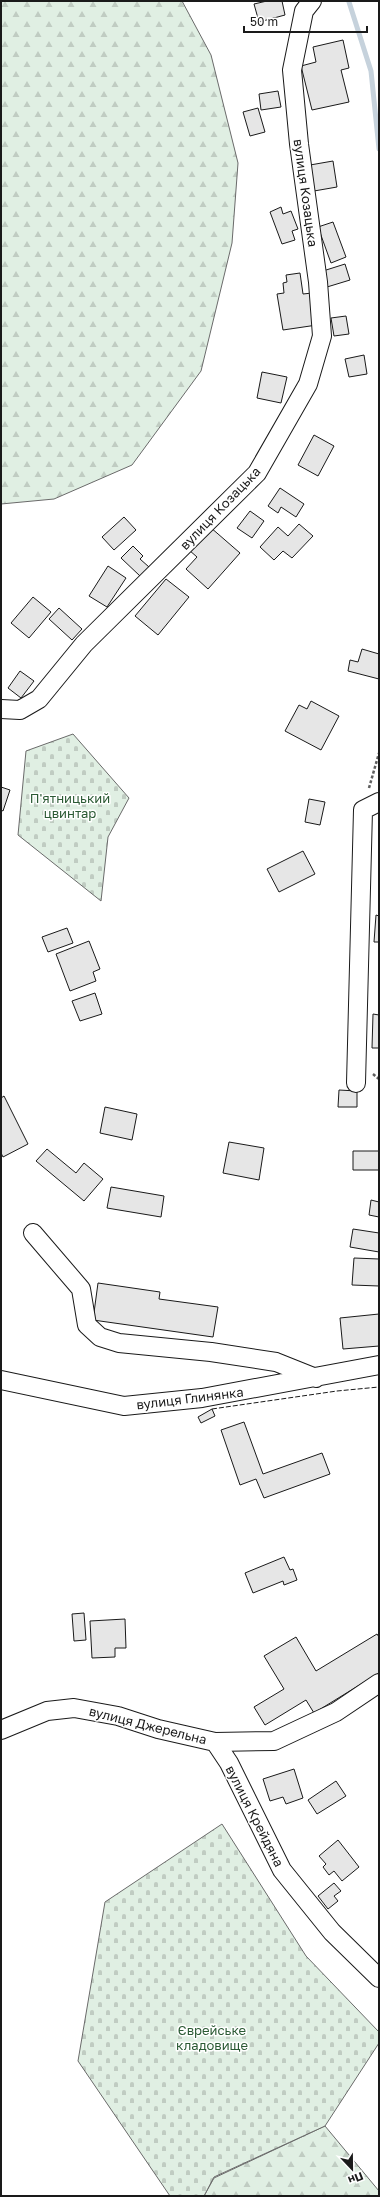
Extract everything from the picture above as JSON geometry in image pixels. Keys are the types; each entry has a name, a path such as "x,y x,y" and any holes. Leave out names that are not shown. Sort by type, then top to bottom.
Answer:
{"street":[{"name":"вулиця Козацька","path":"1,709 20,710 39,699 84,644 257,473 308,384 322,336 318,282 299,144 292,70 304,11 312,1"},
{"path":"356,1083 363,810 379,802"},
{"path":"33,1233 81,1289 87,1325 100,1337 119,1343 211,1352 276,1362 316,1378"},
{"name":"вулиця Глинянка","path":"1,1380 124,1406 202,1398 316,1378 379,1365"},
{"name":"вулиця Джерельна","path":"1,1730 47,1711 74,1708 118,1716 158,1729 215,1742 274,1741 336,1712 379,1683"},
{"name":"вулиця Крейдяна","path":"215,1742 228,1763 282,1870 332,1932 379,1978"}],"path":[{"path":"363,810 379,753"}],"green space":[{"path":"1,1 182,1 211,55 238,163 232,243 201,371 132,465 54,499 1,504"},
{"name":"П'ятницький цвинтар","path":"73,734 129,798 108,837 101,901 18,835 26,751"},
{"name":"Єврейське кладовище","path":"222,1824 306,1956 379,2032 379,2043 325,2126 214,2177 204,2196 170,2196 78,2061 105,1902"},
{"path":"325,2126 379,2191 379,2196 204,2196 214,2178"}],"building":[{"path":"267,1 282,1 285,15 259,22 254,4"},
{"path":"343,40 349,68 341,70 349,102 312,110 301,66 316,62 313,47"},
{"path":"278,91 281,107 261,110 259,94"},
{"path":"258,108 265,132 250,136 243,112"},
{"path":"333,161 337,187 314,191 310,165"},
{"path":"281,207 283,214 291,211 298,229 292,231 295,240 282,244 270,212"},
{"path":"333,222 346,257 331,263 318,227"},
{"path":"345,264 350,280 327,287 323,271"},
{"path":"300,273 303,294 312,293 317,325 283,330 277,294 284,293 283,283 287,282 286,275"},
{"path":"346,316 349,334 334,336 331,318"},
{"path":"364,355 367,374 349,377 345,359"},
{"path":"262,372 287,377 281,403 257,398"},
{"path":"314,435 334,446 318,476 298,465"},
{"path":"280,488 304,504 296,517 281,507 278,513 268,506"},
{"path":"250,511 264,521 252,538 237,528"},
{"path":"124,517 136,530 114,550 102,537"},
{"path":"299,524 313,536 292,558 283,551 274,560 260,547 278,527 288,536"},
{"path":"210,527 240,553 208,589 186,569 197,557 189,550"},
{"path":"133,546 143,556 140,559 149,567 140,576 121,558"},
{"path":"108,566 126,578 107,607 89,596"},
{"path":"166,579 189,597 158,635 135,616"},
{"path":"33,597 51,612 29,638 11,623"},
{"path":"59,608 82,629 72,640 49,619"},
{"path":"362,649 379,654 379,679 348,671 350,660 358,662"},
{"path":"20,671 34,681 21,698 8,688"},
{"path":"311,701 339,716 321,750 285,731 299,705 307,709"},
{"path":"1,787 10,790 3,811 1,810"},
{"path":"309,799 325,802 320,825 305,822"},
{"path":"303,851 315,874 279,892 267,869"},
{"path":"376,915 379,916 379,942 374,942"},
{"path":"67,928 73,943 48,952 42,937"},
{"path":"89,941 100,969 93,972 96,981 70,991 56,954"},
{"path":"95,993 102,1014 80,1021 72,1001"},
{"path":"373,1014 379,1015 379,1048 372,1048"},
{"path":"339,1090 357,1091 357,1107 338,1107"},
{"path":"4,1096 28,1144 3,1157 1,1153 1,1098"},
{"path":"105,1107 137,1114 132,1140 100,1133"},
{"path":"229,1142 264,1148 259,1180 223,1173"},
{"path":"47,1149 76,1173 84,1163 103,1179 84,1201 36,1161"},
{"path":"353,1151 379,1151 379,1170 353,1170"},
{"path":"111,1187 164,1196 161,1217 107,1208"},
{"path":"371,1200 379,1202 379,1217 369,1215"},
{"path":"353,1229 379,1233 379,1252 350,1247"},
{"path":"354,1258 379,1259 379,1286 352,1285"},
{"path":"98,1283 160,1292 159,1299 218,1307 213,1337 93,1320"},
{"path":"379,1314 379,1346 343,1349 340,1318"},
{"path":"212,1409 215,1416 201,1423 198,1417"},
{"path":"244,1422 263,1474 322,1453 330,1474 264,1498 256,1479 240,1485 221,1430"},
{"path":"284,1557 290,1570 293,1569 297,1580 284,1585 283,1581 253,1593 245,1573"},
{"path":"84,1613 86,1640 74,1641 72,1614"},
{"path":"125,1619 126,1648 115,1648 115,1657 92,1658 90,1621"},
{"path":"377,1634 379,1637 379,1673 314,1713 306,1700 265,1725 254,1707 284,1689 264,1656 296,1637 316,1671"},
{"path":"294,1769 303,1798 286,1804 283,1797 270,1801 263,1779"},
{"path":"336,1781 346,1796 317,1814 308,1800"},
{"path":"338,1840 359,1867 342,1881 334,1871 329,1875 323,1867 326,1864 319,1856"},
{"path":"334,1883 341,1891 334,1896 338,1901 328,1909 318,1896"}],"waterway":[{"path":"349,2 371,71 379,149"}],"fence":[{"path":"212,1409 337,1391 379,1387"}]}
